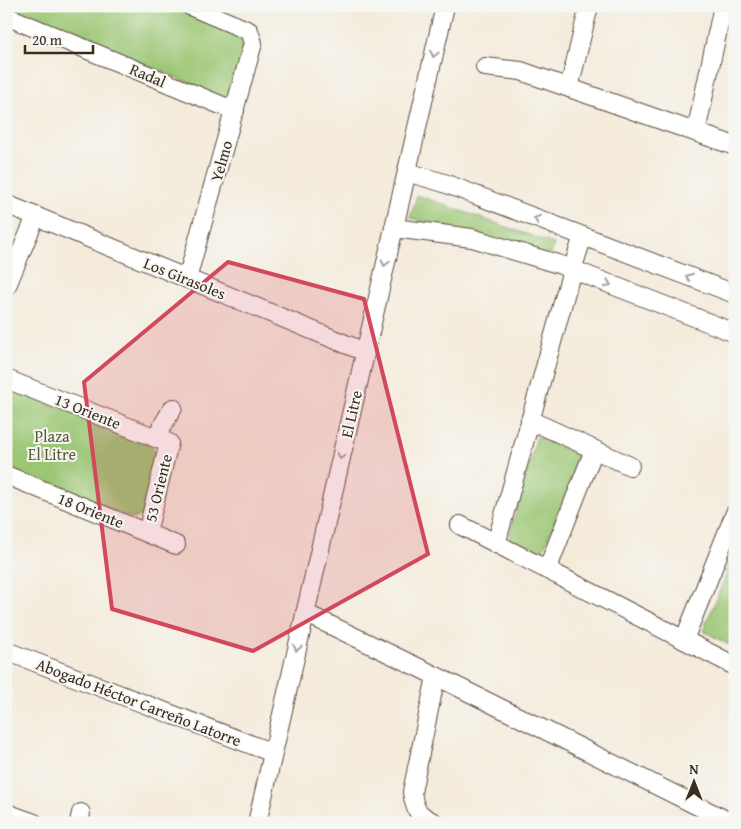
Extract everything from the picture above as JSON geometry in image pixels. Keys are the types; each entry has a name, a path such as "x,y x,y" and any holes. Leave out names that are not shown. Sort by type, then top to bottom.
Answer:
{"street":[{"name":"Yelmo","path":"187,279 253,43 249,31 190,6"},
{"name":"El Litre","path":"257,823 445,6"},
{"path":"569,88 589,6"},
{"path":"696,132 722,6"},
{"name":"Radal","path":"6,16 235,110"},
{"path":"485,66 521,71 735,146"},
{"path":"407,172 444,183 735,294"},
{"name":"Los Girasoles","path":"6,204 365,352"},
{"path":"6,288 36,216"},
{"path":"394,228 472,238 572,270 735,333"},
{"path":"496,544 583,236"},
{"name":"13 Oriente","path":"6,379 162,440"},
{"name":"53 Oriente","path":"147,533 162,440 173,408"},
{"path":"530,420 630,466"},
{"path":"547,570 594,450"},
{"name":"18 Oriente","path":"6,475 176,545"},
{"path":"684,640 735,513"},
{"path":"460,525 735,666"},
{"path":"305,613 732,823"},
{"name":"Abogado Héctor Carreño Latorre","path":"6,651 273,753"},
{"path":"435,823 422,816 414,807 412,792 436,676"},
{"path":"6,813 34,823"}],"highlighted area":[{"path":"228,262 364,299 428,554 253,651 112,609 84,382"}],"green space":[{"path":"6,6 175,6 247,37 230,100"},
{"path":"417,195 554,244 551,255 410,218"},
{"name":"Plaza El Litre","path":"6,385 152,446 157,456 143,514 134,519 6,469"},
{"path":"537,436 582,456 541,555 509,537"},
{"path":"735,553 735,648 703,631"}]}
